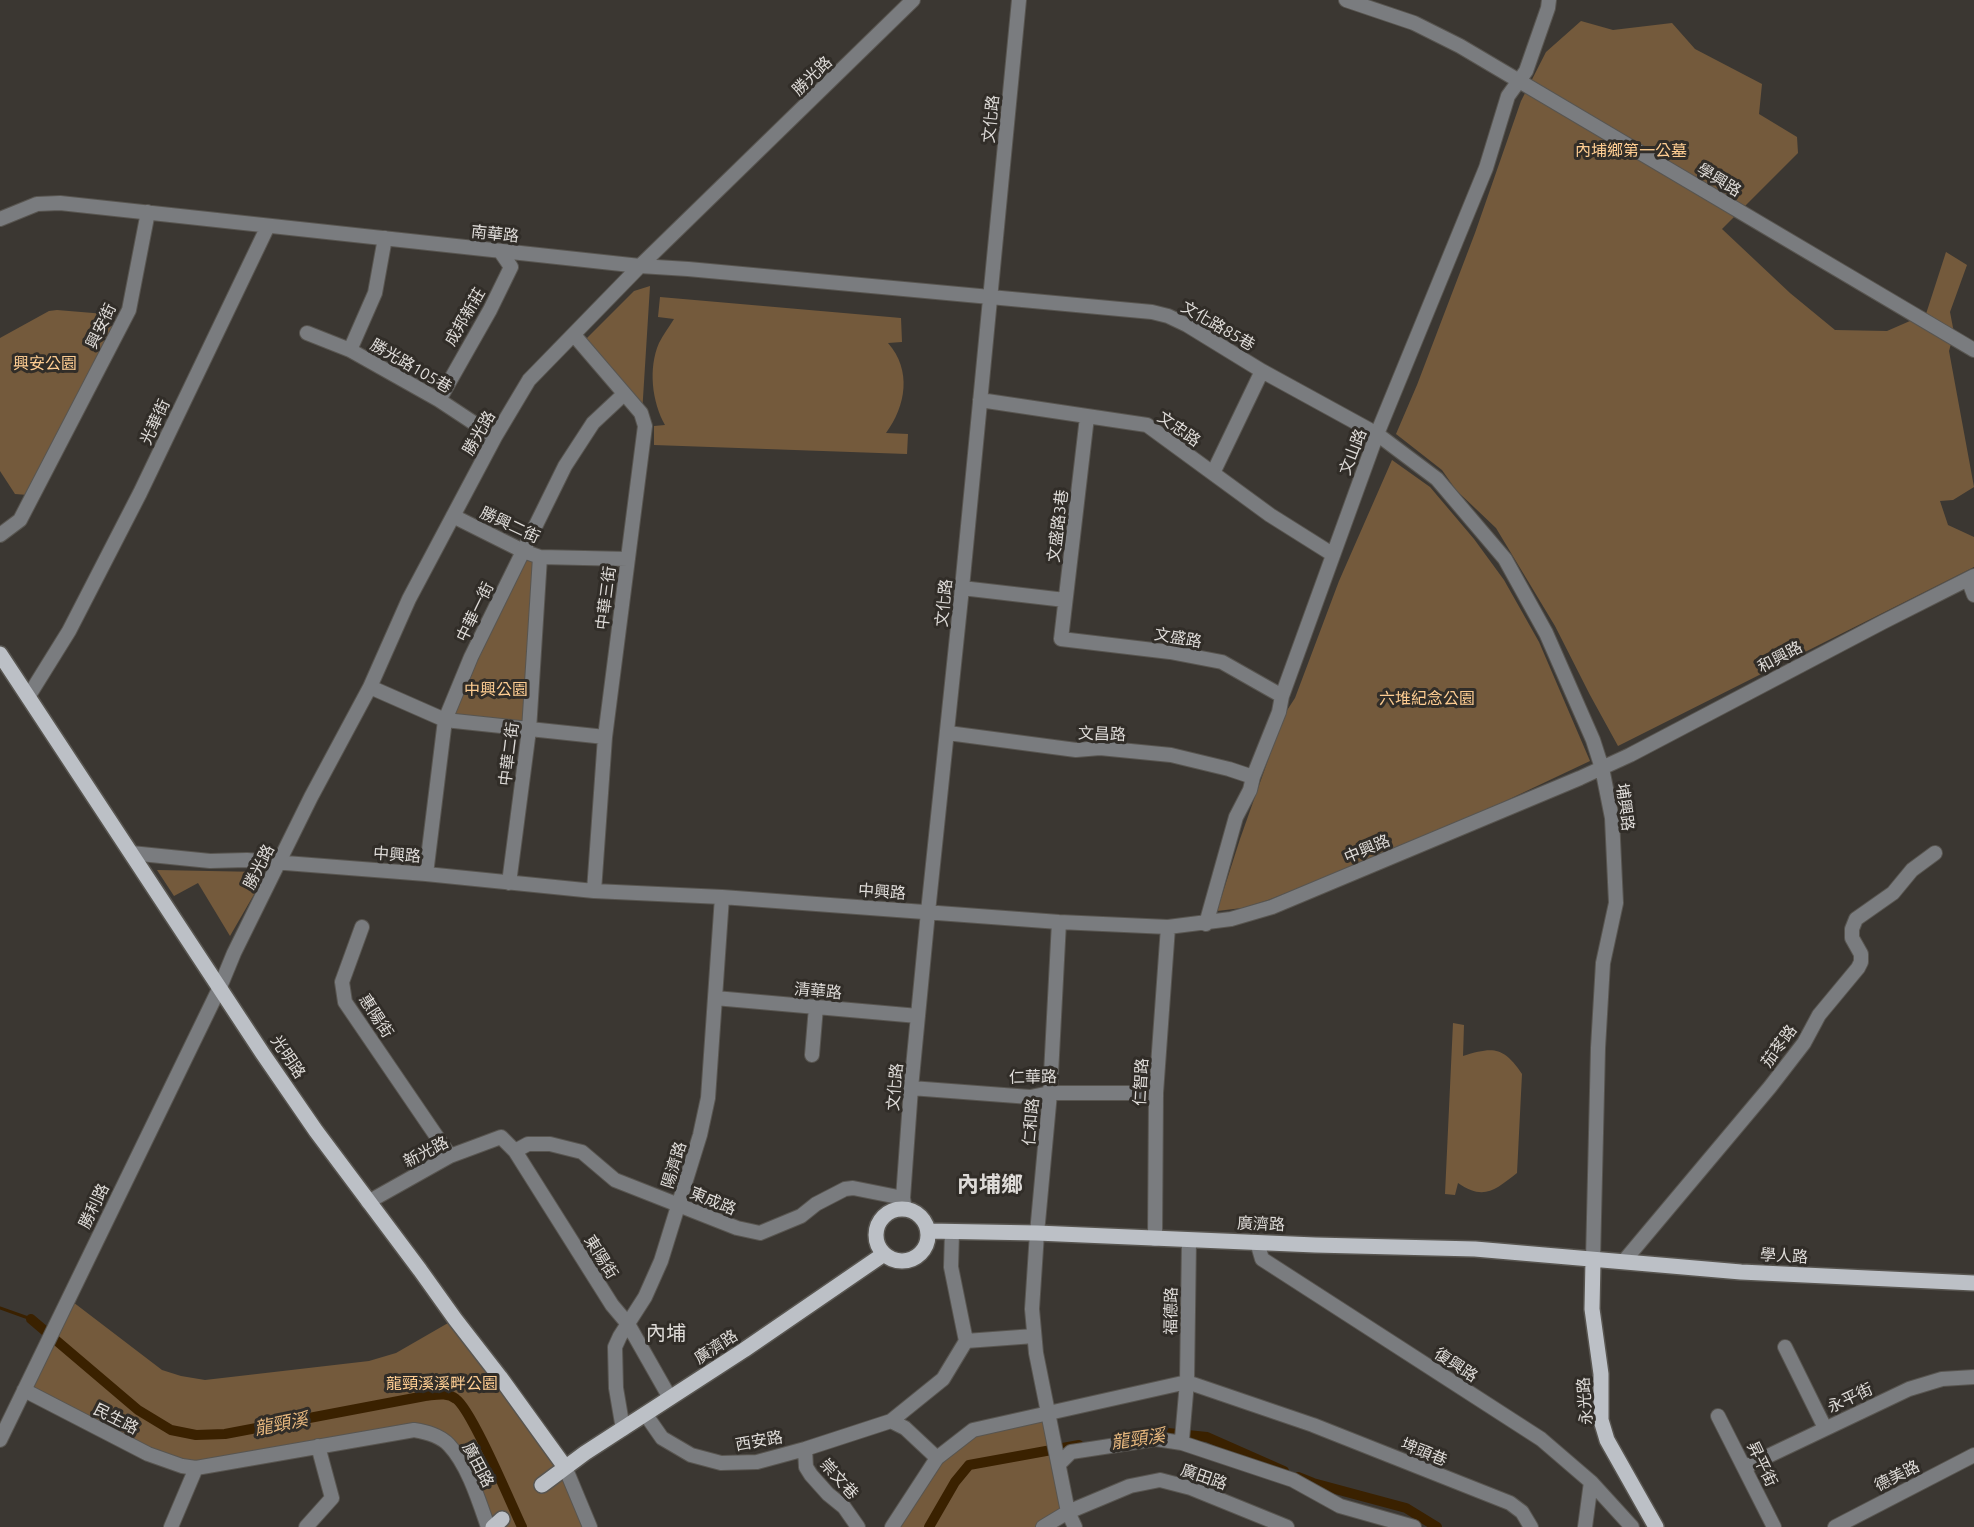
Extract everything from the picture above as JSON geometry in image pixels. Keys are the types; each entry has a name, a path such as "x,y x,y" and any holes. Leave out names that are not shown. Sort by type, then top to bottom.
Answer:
{"main road":[{"name":"光明路","path":"0,654 316,1131 565,1467"},
{"path":"904,1204 920,1216 928,1231 928,1240 924,1249 910,1260 892,1259 884,1254 877,1240 879,1225 889,1213 904,1204"},
{"name":"廣濟路","path":"928,1231 1475,1249 1593,1260"},
{"name":"廣濟路","path":"542,1485 565,1467 744,1350 884,1254"},
{"name":"學人路","path":"1593,1260 1741,1272 1974,1283"},
{"name":"永光路","path":"1593,1260 1592,1309 1601,1374 1601,1420 1608,1440 1656,1527"}],"street":[{"name":"勝光路","path":"220,987 234,953 312,797 370,687 409,599 495,436 529,380 640,266 913,0"},
{"name":"文化路","path":"904,1204 911,1088 1019,0"},
{"name":"學興路","path":"1346,0 1414,23 1460,46 1974,350"},
{"name":"文山路","path":"1206,924 1236,817 1250,790 1252,777 1279,712 1282,696 1332,554 1377,434 1486,168 1508,96 1526,71 1549,0"},
{"name":"南華路","path":"0,219 37,204 60,203 640,266 688,268 989,298"},
{"name":"興安街","path":"0,535 20,520 129,310 148,212"},
{"name":"光華街","path":"28,697 69,631 140,493 268,225"},
{"path":"350,350 375,293 385,238"},
{"name":"成邦新莊","path":"439,399 490,310 511,267 500,251"},
{"name":"文化路85巷","path":"989,298 1152,312 1168,316 1377,434"},
{"name":"勝光路105巷","path":"307,333 350,350 439,399 495,436"},
{"name":"中華三街","path":"574,335 641,413 645,426 605,737 594,891"},
{"path":"1213,473 1262,371"},
{"name":"中華一街","path":"426,874 445,720 471,657 565,466 593,423 624,394"},
{"name":"文忠路","path":"980,400 1147,425 1270,515 1332,554"},
{"name":"文盛路3巷","path":"1061,639 1087,417"},
{"name":"埔興路","path":"1377,434 1437,479 1504,559 1546,633 1593,740 1602,768 1612,818 1616,903 1604,963 1598,1059 1593,1260"},
{"name":"勝興二街","path":"453,516 523,551 540,557 628,559"},
{"name":"中華二街","path":"509,883 530,730 540,557"},
{"path":"1971,578 1974,595"},
{"name":"和興路","path":"1602,768 1971,578"},
{"path":"962,588 1065,600"},
{"name":"文盛路","path":"1061,639 1170,652 1222,662 1282,696"},
{"path":"370,687 445,720 605,737"},
{"name":"文昌路","path":"948,733 1076,750 1100,748 1172,755 1252,777"},
{"name":"中興路","path":"130,853 210,861 247,860 426,874 594,891 722,897 1059,922 1168,927 1206,924 1272,907 1602,768"},
{"name":"茄苳路","path":"1624,1261 1770,1087 1804,1043 1819,1015 1858,968 1861,954 1852,938 1852,929 1856,919 1893,893 1912,870 1935,853"},
{"name":"陽濟路","path":"623,1429 616,1388 615,1347 645,1298 661,1261 700,1136 708,1098 722,897"},
{"name":"仁和路","path":"1058,1463 1036,1353 1032,1309 1050,1093 1059,922"},
{"name":"惠陽街","path":"362,927 342,982 345,1002 450,1156"},
{"name":"仁智路","path":"1155,1239 1156,1093 1168,927"},
{"name":"勝利路","path":"0,1440 220,987"},
{"name":"清華路","path":"715,998 918,1016"},
{"path":"812,1055 816,1007"},
{"name":"仁華路","path":"911,1088 1030,1097 1050,1093 1156,1093"},
{"name":"新光路","path":"368,1202 450,1156 501,1137"},
{"name":"東陽街","path":"501,1137 515,1151 612,1305 628,1324 670,1398"},
{"name":"東成路","path":"515,1151 528,1144 550,1144 582,1152 615,1180 737,1228 759,1233 801,1216 816,1204 845,1189 853,1188 904,1204"},
{"path":"952,1232 951,1267 966,1341 1034,1336"},
{"name":"福德路","path":"1183,1433 1187,1382 1189,1240"},
{"name":"復興路","path":"1257,1242 1262,1259 1541,1439 1591,1482 1632,1527"},
{"name":"西安路","path":"646,1415 662,1438 691,1455 721,1463 757,1462 805,1449 891,1420 943,1379 966,1341"},
{"path":"1785,1347 1825,1428"},
{"name":"永平街","path":"1745,1467 1909,1389 1942,1379 1974,1377"},
{"path":"892,1527 937,1458 973,1430 1187,1382"},
{"name":"埤頭巷","path":"1187,1382 1296,1419 1510,1503 1522,1512 1531,1527"},
{"name":"民生路","path":"24,1390 148,1454 182,1466 196,1468 318,1446"},
{"name":"昇平街","path":"1718,1416 1774,1527"},
{"path":"891,1420 905,1428 937,1458"},
{"name":"廣田路","path":"318,1446 414,1430 431,1434 448,1444 460,1461 475,1490 488,1527"},
{"path":"1075,1527 1068,1512 1058,1463 1071,1452 1156,1439 1182,1443 1293,1480 1340,1506 1414,1527"},
{"path":"306,1527 332,1498 318,1446"},
{"name":"崇文巷","path":"805,1449 806,1467 811,1475 828,1494 844,1507 858,1527"},
{"name":"德美路","path":"1835,1527 1974,1455"},
{"path":"565,1467 590,1527"},
{"path":"171,1527 196,1468"},
{"name":"廣田路","path":"1043,1527 1068,1512 1130,1486 1160,1480 1191,1488 1287,1527"},
{"path":"1585,1527 1591,1482"}],"green space":[{"name":"內埔鄉第一公墓","path":"1581,21 1613,30 1672,23 1695,49 1762,84 1759,114 1797,137 1798,153 1722,229 1790,293 1835,330 1887,331 1926,314 1946,252 1967,265 1950,312 1954,333 1949,351 1974,487 1953,500 1940,501 1948,525 1974,537 1974,567 1618,746 1555,626 1496,528 1456,490 1442,470 1396,434 1475,233 1521,101 1546,52"},
{"path":"650,286 642,414 584,341 634,291"},
{"path":"660,297 901,318 902,342 888,343 901,365 904,388 898,411 886,433 908,434 907,454 654,445 654,426 665,425 654,396 653,363 659,343 674,319 658,317"},
{"name":"興安公園","path":"49,311 105,314 110,319 112,327 28,495 15,494 0,471 0,338"},
{"name":"六堆紀念公園","path":"1392,460 1430,487 1474,539 1504,580 1539,642 1590,761 1429,837 1268,900 1242,908 1217,911 1284,715 1295,698 1339,581"},
{"name":"中興公園","path":"525,555 537,559 526,725 449,717"},
{"path":"157,870 261,872 260,884 230,936 198,883 174,896"},
{"path":"1453,1023 1464,1025 1463,1056 1482,1051 1497,1051 1509,1058 1522,1074 1517,1173 1489,1191 1475,1191 1458,1183 1455,1195 1445,1194"},
{"name":"龍頸溪溪畔公園","path":"69,1299 162,1370 205,1380 369,1361 396,1353 455,1319 566,1464 590,1527 488,1527 460,1461 431,1433 182,1466 24,1390"},
{"path":"1049,1414 1068,1512 1043,1527 892,1527 937,1458 973,1430"}],"waterway":[{"name":"龍頸溪","path":"0,1308 31,1319"},
{"name":"龍頸溪","path":"31,1319 138,1410 171,1430 196,1435 225,1434 425,1396 449,1395 456,1399 472,1420 522,1527"},
{"name":"龍頸溪","path":"1154,1435 1168,1433 1207,1437 1284,1471"},
{"name":"龍頸溪","path":"929,1527 955,1482 969,1465 1079,1445"},
{"name":"龍頸溪","path":"1298,1477 1406,1508 1437,1527"}],"district":[{"name":"內埔鄉","path":"990,1185"},
{"name":"內埔","path":"666,1333"}]}
